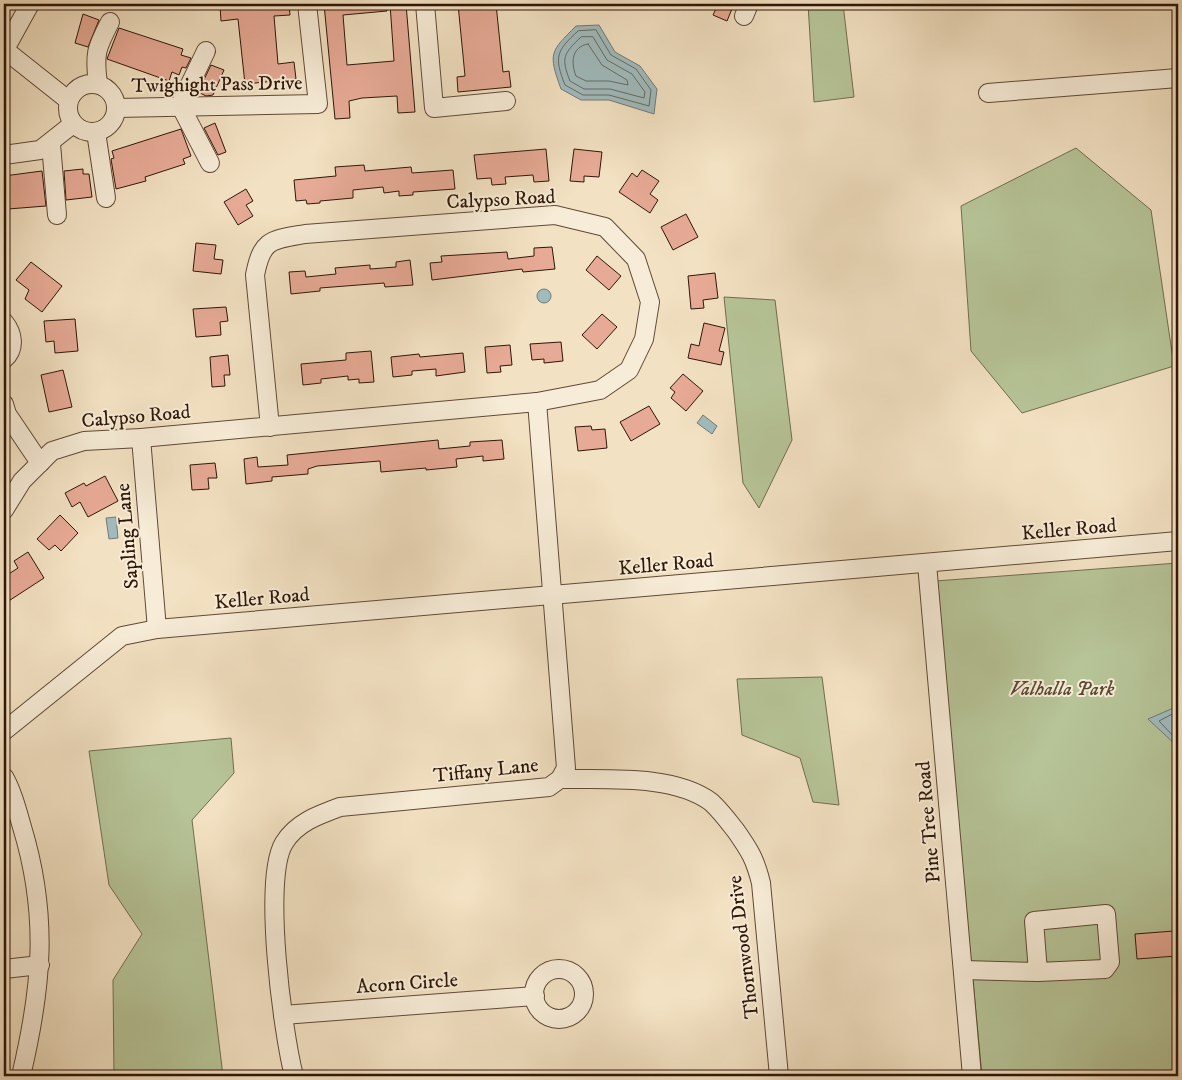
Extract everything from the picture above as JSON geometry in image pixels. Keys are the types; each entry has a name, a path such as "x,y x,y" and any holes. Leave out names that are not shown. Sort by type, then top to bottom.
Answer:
{"street":[{"path":"30,4 4,50 68,100"},
{"name":"Twighight Pass Drive","path":"116,108 318,104 307,4"},
{"path":"425,4 434,108 506,101"},
{"path":"98,84 95,60 97,48 110,22"},
{"path":"206,51 180,107 210,163"},
{"path":"988,93 1178,78"},
{"path":"98,84 109,91 116,108 110,124 96,132 84,131 73,124 68,115 68,100 83,85 98,84"},
{"path":"4,155 40,150 73,124"},
{"path":"96,132 106,198"},
{"path":"50,144 57,215"},
{"name":"Calypso Road","path":"4,510 22,481 52,452 84,441 270,427 537,402 600,390 629,370 644,339 650,302 636,259 605,227 555,215 305,234 273,240 259,255 255,275 270,427"},
{"path":"4,322 10,328 13,343 10,352 4,359"},
{"name":"Tiffany Lane","path":"294,1076 282,1015 275,881 277,858 284,843 294,829 315,816 340,807 549,787 560,779 566,768 537,402"},
{"path":"4,404 7,414 40,463"},
{"name":"Sapling Lane","path":"141,438 157,629"},
{"name":"Keller Road","path":"4,731 122,636 157,629 1178,541"},
{"name":"Pine Tree Road","path":"927,564 972,1076"},
{"path":"4,777 26,841 36,884 40,965 32,1026 21,1076"},
{"name":"Thornwood Drive","path":"560,779 660,783 683,789 710,802 731,825 754,857 761,883 779,1076"},
{"path":"963,970 1038,972 1101,971 1109,966 1106,914 1034,921 1038,972"},
{"path":"4,969 40,965"},
{"name":"Acorn Circle","path":"282,1015 535,996"}],"green space":[{"path":"808,4 843,4 854,97 814,102"},
{"path":"1076,148 1151,210 1174,366 1022,413 971,351 961,206"},
{"path":"724,297 775,300 792,440 759,508 743,483"},
{"name":"Valhalla Park","path":"1178,563 1178,1076 982,1076 935,581"},
{"path":"822,677 839,805 813,802 800,758 742,735 737,679"},
{"path":"231,738 234,773 192,820 223,1076 114,1076 113,980 142,934 109,885 89,751"}],"water":[{"path":"599,25 615,52 640,66 657,89 654,114 609,100 581,100 561,89 553,60 556,48 576,26"},
{"path":"544,289 549,291 551,296 549,301 544,303 539,301 537,296 539,291"},
{"path":"703,415 717,426 712,434 697,423"},
{"path":"116,517 118,538 109,539 106,518"},
{"path":"1178,706 1178,747 1148,719"}],"building":[{"path":"289,4 290,15 274,16 278,64 294,62 296,79 245,84 238,19 221,21 220,5"},
{"path":"324,4 386,4 387,11 343,15 347,65 394,61 390,4 406,4 415,112 398,113 397,96 362,98 349,101 350,118 335,119"},
{"path":"458,4 496,4 503,72 509,71 511,87 458,92 457,77 465,76"},
{"path":"718,4 734,4 727,21 713,15"},
{"path":"83,14 99,20 88,47 75,43"},
{"path":"119,28 183,49 181,55 191,58 186,68 182,67 179,75 172,72 169,81 107,59"},
{"path":"211,65 224,70 213,95 206,96 198,92"},
{"path":"215,123 226,152 218,155 204,128"},
{"path":"181,129 191,156 183,159 185,164 145,177 146,181 116,189 111,159 114,158 112,151"},
{"path":"546,149 549,181 534,182 533,175 505,177 506,184 492,185 491,178 477,179 474,155"},
{"path":"574,149 602,152 599,177 584,176 584,182 570,181"},
{"path":"364,165 365,171 411,167 412,173 453,170 455,189 413,192 413,195 399,196 399,191 384,193 383,187 353,190 353,198 307,204 306,200 296,201 294,180 336,176 335,167"},
{"path":"83,169 83,174 89,174 92,197 66,200 64,171"},
{"path":"642,170 659,181 650,194 658,200 650,213 619,192 632,173 637,177"},
{"path":"42,171 46,206 8,209 7,202 4,202 4,176"},
{"path":"246,189 253,201 246,205 253,216 238,225 224,202"},
{"path":"686,214 698,237 673,250 661,227"},
{"path":"196,243 216,245 214,259 223,260 221,274 193,271"},
{"path":"552,247 555,269 523,272 522,269 432,280 430,263 442,262 441,256 507,252 508,259 534,256 534,248"},
{"path":"597,256 621,276 609,290 586,270"},
{"path":"410,260 413,285 385,287 384,283 320,288 320,291 291,294 289,272 305,271 306,277 336,274 335,268 370,265 370,269 396,267 396,262"},
{"path":"31,262 62,286 42,312 25,299 29,290 16,280"},
{"path":"715,273 718,298 703,300 704,308 691,309 688,276"},
{"path":"226,307 228,321 220,322 221,335 196,337 193,309"},
{"path":"602,314 617,327 597,349 582,335"},
{"path":"75,319 78,351 55,353 54,341 46,342 44,321"},
{"path":"704,323 725,328 719,351 724,352 721,365 688,358 691,344 699,346"},
{"path":"561,342 563,361 544,363 544,359 532,360 530,344"},
{"path":"510,345 512,365 500,366 501,372 487,373 485,347"},
{"path":"371,351 374,382 359,383 359,379 348,380 348,376 321,379 321,383 303,385 301,364 346,360 346,353"},
{"path":"463,353 465,372 436,376 436,369 412,371 412,375 393,377 391,357 419,354 420,357"},
{"path":"228,355 230,375 224,375 225,386 212,387 210,357"},
{"path":"63,370 72,407 49,412 41,375"},
{"path":"683,374 703,391 686,411 671,398 675,392 670,388"},
{"path":"649,406 660,424 631,441 620,422"},
{"path":"591,426 592,430 605,429 607,448 578,451 575,427"},
{"path":"438,440 439,449 470,446 470,442 502,440 504,459 483,461 483,456 456,459 457,467 381,472 380,461 317,466 308,469 308,474 272,477 272,481 246,484 244,459 257,457 258,467 288,465 287,455"},
{"path":"215,463 217,478 208,478 209,489 192,490 190,465"},
{"path":"105,476 118,501 88,517 80,502 72,507 65,493 84,483 86,486"},
{"path":"60,515 78,533 61,551 55,545 49,550 37,539"},
{"path":"28,552 44,578 4,604 4,577 18,568 14,561"},
{"path":"1174,931 1176,956 1137,959 1135,934"}]}
